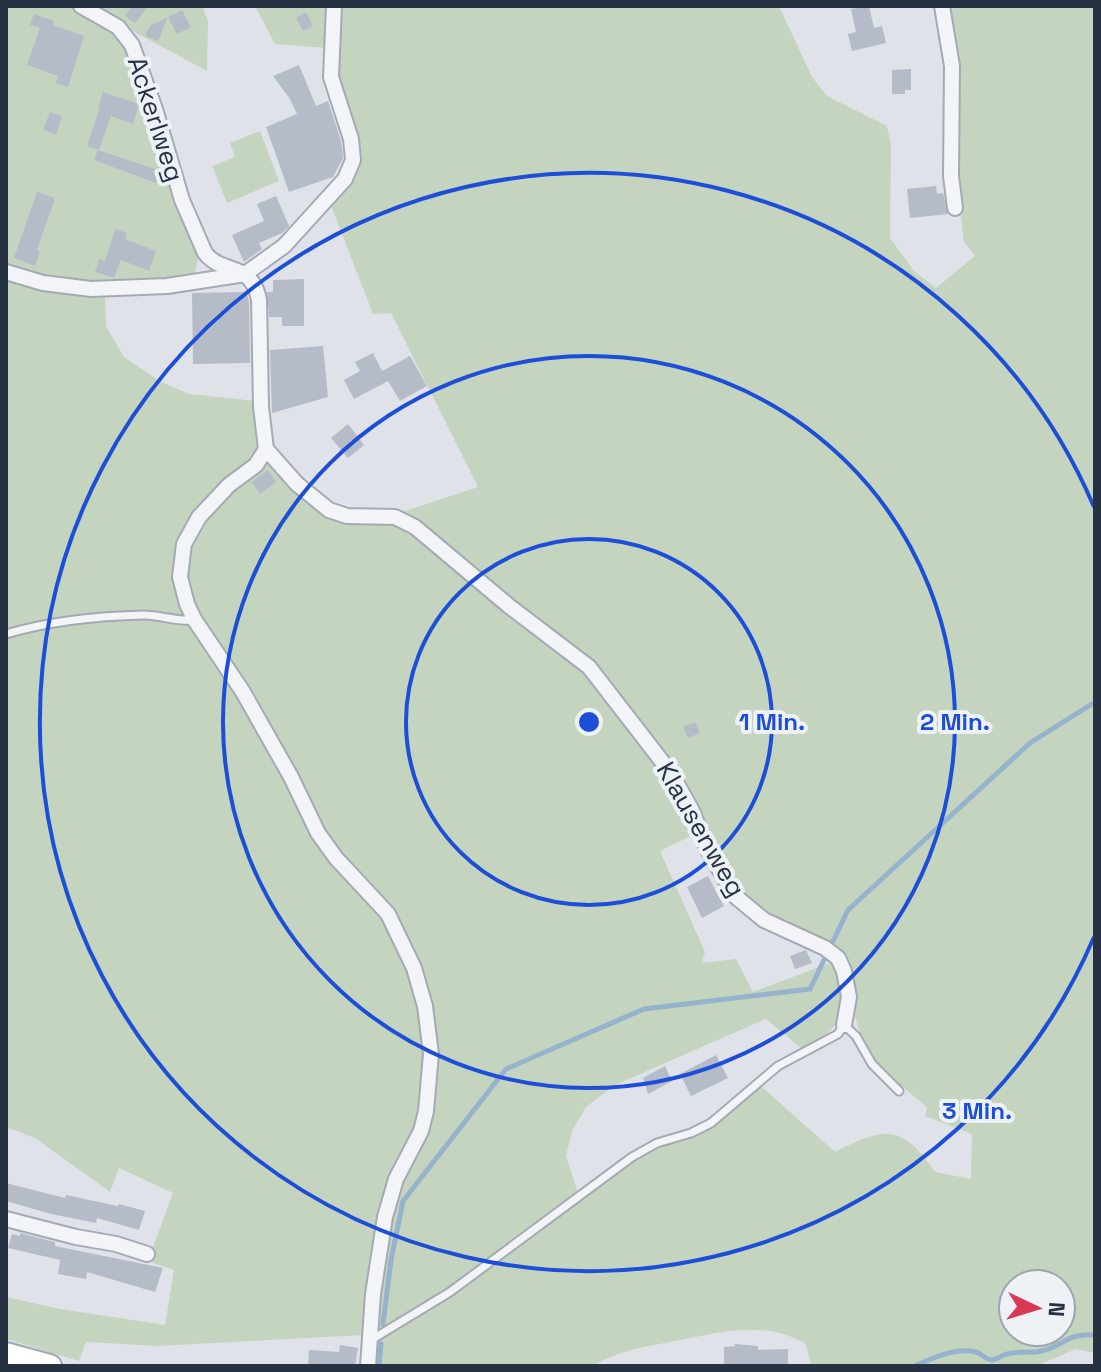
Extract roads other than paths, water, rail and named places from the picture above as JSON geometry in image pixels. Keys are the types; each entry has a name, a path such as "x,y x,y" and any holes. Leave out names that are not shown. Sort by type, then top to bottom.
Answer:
{"main road":[{"path":"6,1354 50,1366"}],"street":[{"name":"Ackerlweg","path":"81,6 118,27 132,45 182,200 205,253"},
{"path":"6,272 43,283 91,289 201,282 245,274 259,267 291,240 345,179 351,167 352,145 331,77 334,6"},
{"path":"942,6 952,66 951,176 955,208"},
{"path":"205,253 212,260 245,274 255,284 259,299 261,407 266,449 256,465 217,496 199,517 187,538 181,557 180,577 184,595 194,619 243,692 327,846 388,914 414,968 425,1006 431,1054 426,1111 421,1131 396,1179 385,1217 373,1294 368,1366"},
{"path":"201,282 205,253"},
{"name":"Klausenweg","path":"266,449 297,484 329,510 347,516 395,517 415,527 509,606 577,656 597,676 671,773 713,859 735,896 764,920 828,949 841,962 848,984 849,1003 844,1025"},
{"path":"6,1219 147,1254"}],"lane":[{"path":"6,634 103,617 156,615 187,621 194,619"},
{"path":"369,1338 376,1337 450,1292 632,1157 657,1143 691,1133 711,1123 778,1066 838,1034 844,1025 856,1036 872,1064 899,1091"}],"waterway":[{"path":"383,1324 403,1201 506,1069 644,1009 810,989 848,910 1030,743 1095,702"},
{"path":"915,1366 952,1352 976,1352 992,1360 1009,1354 1042,1351 1078,1336 1095,1335"},
{"path":"379,1366 381,1344"}]}
